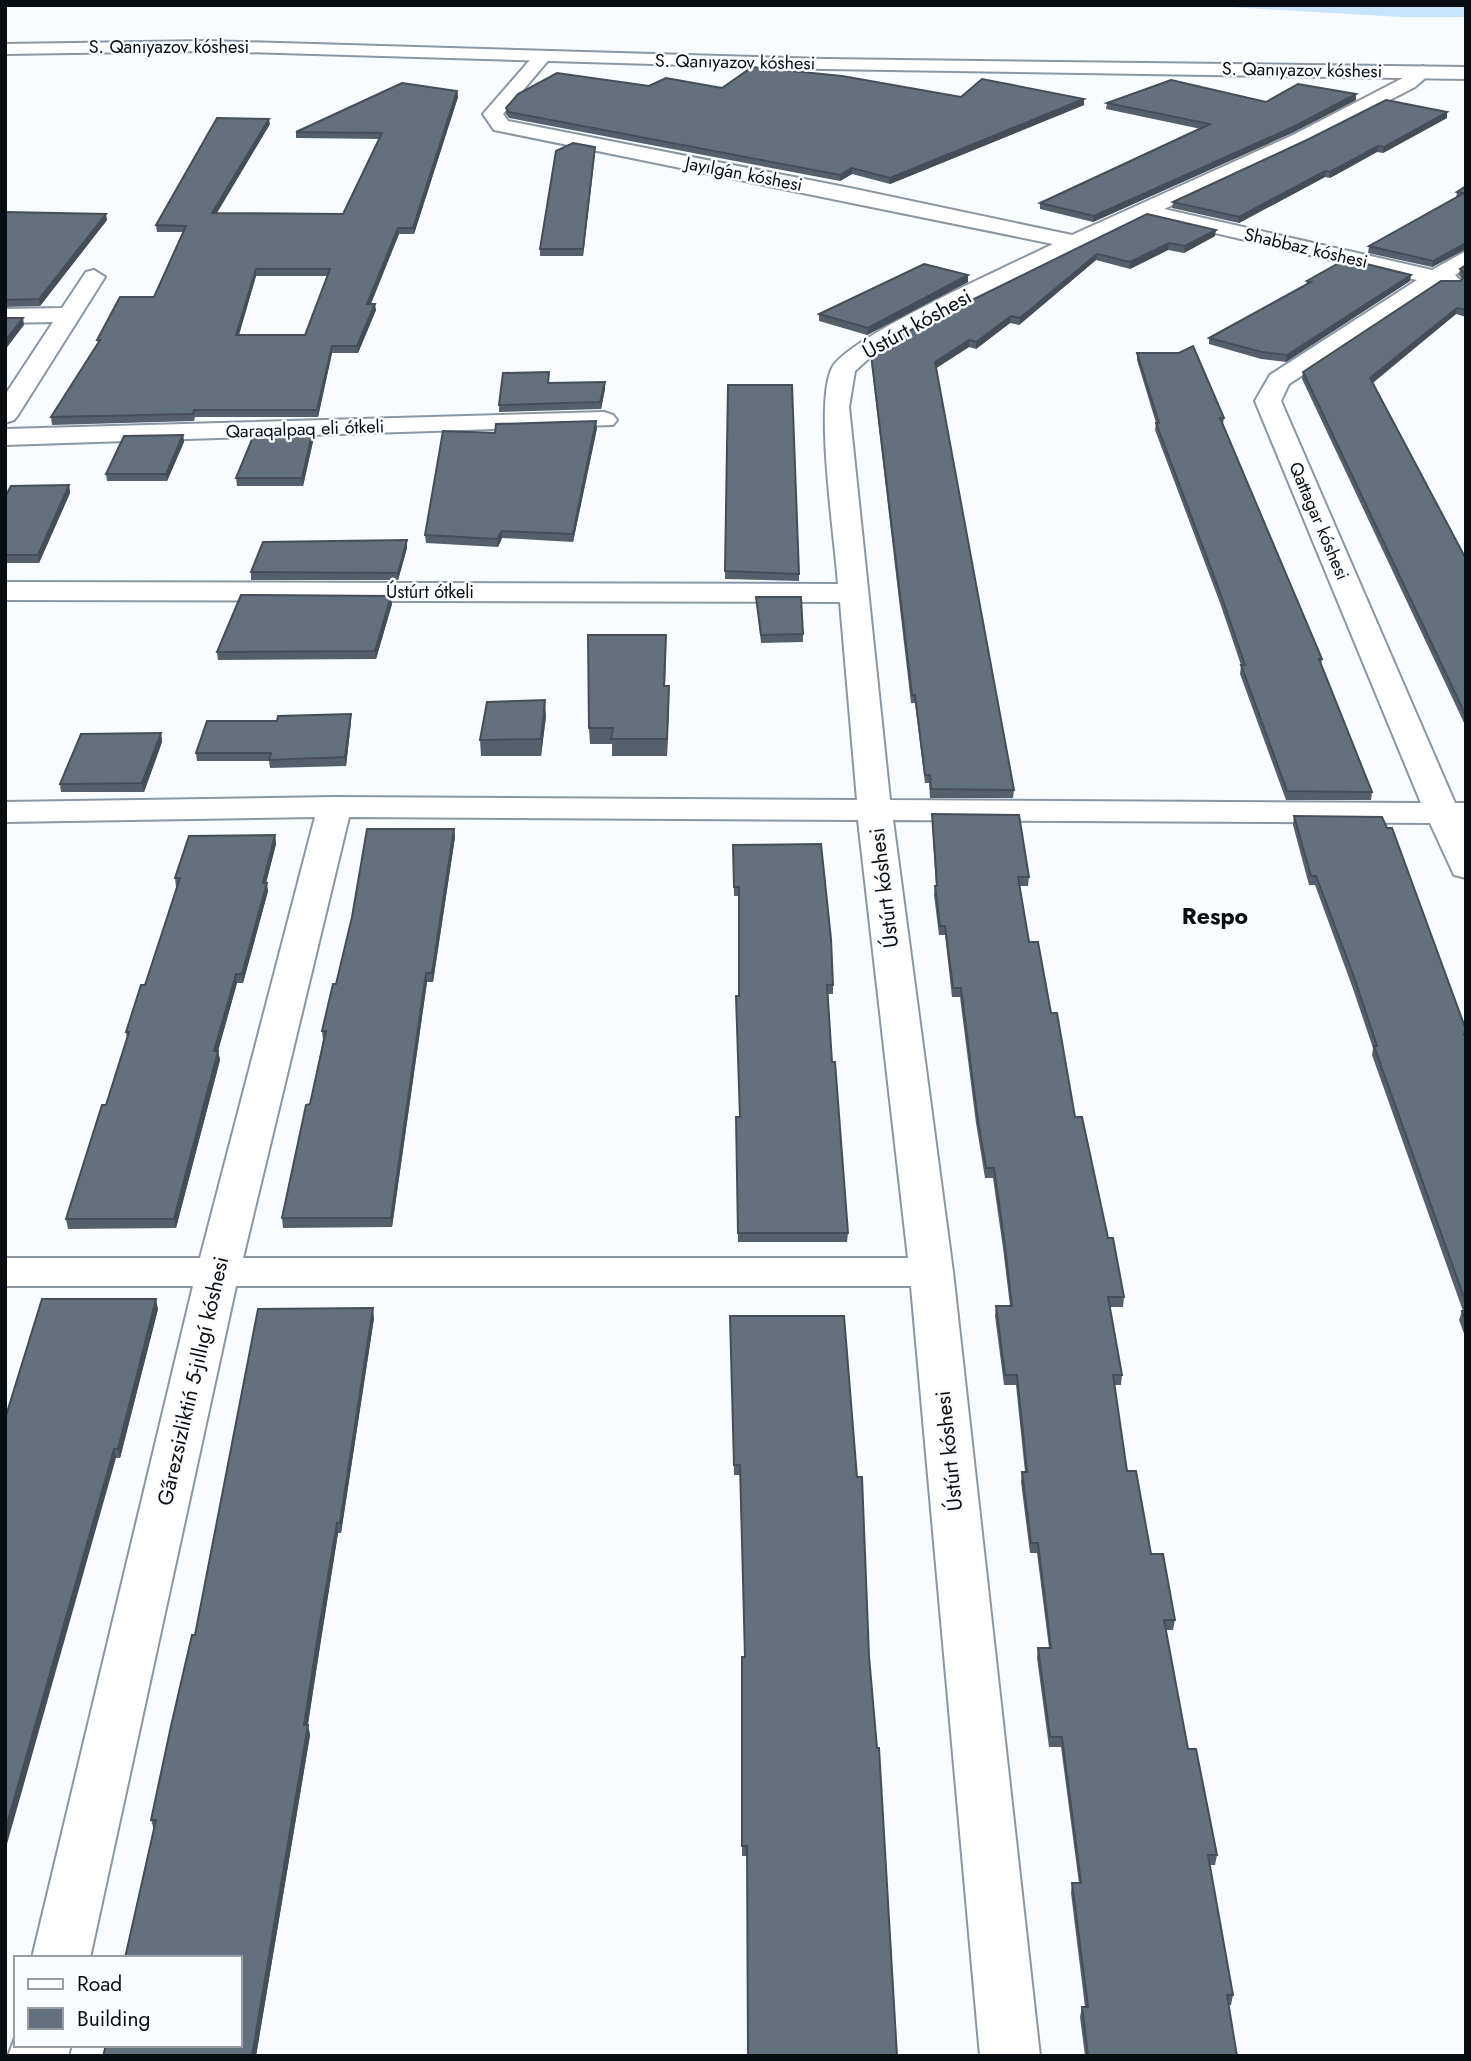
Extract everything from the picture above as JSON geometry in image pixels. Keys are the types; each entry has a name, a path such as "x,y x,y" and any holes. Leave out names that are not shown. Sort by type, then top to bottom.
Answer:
{"street":[{"name":"S. Qanıyazov kóshesi","path":"5,49 208,46 824,64 1466,73"},
{"name":"Jayılǵan kóshesi","path":"542,57 493,114 501,126 850,194 1074,242"},
{"path":"1344,70 1375,80 1380,87 1381,96"},
{"name":"Ústúrt kóshesi","path":"1010,2056 931,1272 875,809 836,407 843,369 869,345 1074,242 1300,139 1423,72"},
{"name":"Shabbaz kóshesi","path":"1146,211 1466,284"},
{"name":"Qattagar kóshesi","path":"1466,258 1279,380 1268,401 1454,813 1466,868"},
{"path":"5,415 94,277"},
{"path":"5,316 70,315"},
{"name":"Qaraqalpaq eli ótkeli","path":"5,438 604,420"},
{"name":"Ústúrt ótkeli","path":"5,592 855,593"},
{"path":"5,812 335,807 1454,813"},
{"name":"Ǵárezsizliktiń 5-jıllıǵı kóshesi","path":"61,1956 218,1271 335,807"},
{"path":"5,1272 931,1272"}],"shaded area":[{"path":"1191,5 1466,5 1466,17 1402,17"}],"building":[{"path":"752,67 842,76 961,97 982,79 1084,99 890,178 852,168 840,175 509,112 506,108 518,94 557,73 649,86 666,78 722,88"},
{"path":"1171,80 1266,102 1298,84 1356,94 1293,127 1094,216 1040,203 1210,124 1107,103"},
{"path":"402,83 457,91 413,228 398,228 367,304 375,304 357,346 332,346 317,410 194,410 193,414 51,417 100,340 97,340 120,297 154,297 186,226 156,225 217,118 269,119 212,213 343,214 382,133 296,132","holes":["256,269 330,269 305,335 236,335"]},
{"path":"1386,100 1447,112 1384,147 1378,146 1330,172 1325,171 1239,217 1173,202 1309,139"},
{"path":"573,143 595,147 583,249 540,249 556,151"},
{"path":"1466,186 1466,243 1433,261 1369,246 1464,193 1457,192"},
{"path":"5,212 106,214 39,299 5,300"},
{"path":"1147,214 1216,230 1185,246 1169,243 1130,262 1097,254 1020,318 1011,316 976,342 969,340 935,362 1014,790 931,789 930,775 925,775 915,695 912,695 871,354 880,345"},
{"path":"1346,259 1411,275 1287,355 1262,352 1209,338 1311,282 1307,281"},
{"path":"924,264 968,275 868,328 819,314"},
{"path":"1466,265 1466,310 1457,308 1370,378 1466,559 1466,716 1303,372 1441,281 1461,281 1465,274 1460,269"},
{"path":"5,318 23,318 5,341"},
{"path":"1193,346 1224,418 1220,418 1322,659 1319,659 1372,792 1287,791 1241,665 1245,665 1221,595 1156,423 1159,423 1137,353 1179,353"},
{"path":"549,372 548,383 605,382 600,402 499,405 503,373"},
{"path":"728,385 792,385 799,574 725,571"},
{"path":"596,421 573,534 502,531 497,539 425,535 443,431 495,433 496,424"},
{"path":"313,430 302,478 236,478 255,432"},
{"path":"183,435 166,474 106,474 124,436"},
{"path":"69,485 38,555 5,555 5,497 11,486"},
{"path":"407,540 398,573 251,572 263,542"},
{"path":"241,595 391,596 375,651 217,652"},
{"path":"756,597 801,597 803,634 761,635"},
{"path":"588,635 666,635 664,686 669,686 667,739 611,739 613,728 589,728"},
{"path":"545,700 541,739 480,740 487,702"},
{"path":"351,714 345,757 269,760 271,753 196,753 207,721 277,721 278,716"},
{"path":"161,733 142,783 60,784 81,734"},
{"path":"932,814 1019,815 1029,877 1018,877 1029,942 1038,942 1051,1013 1057,1013 1075,1117 1082,1117 1108,1238 1113,1238 1124,1297 1108,1297 1122,1375 1113,1375 1127,1471 1136,1471 1151,1554 1163,1554 1175,1620 1164,1620 1188,1749 1196,1749 1217,1855 1208,1855 1233,1995 1227,1995 1237,2056 1088,2056 1082,2007 1088,2007 1072,1883 1081,1883 1062,1737 1050,1737 1038,1648 1051,1648 1038,1543 1031,1543 1022,1472 1027,1472 1017,1375 1005,1375 996,1306 1012,1306 1004,1239 994,1168 986,1168 961,988 953,988 945,926 940,926 935,886"},
{"path":"1294,816 1382,817 1387,828 1392,828 1466,1030 1466,1303 1374,1046 1377,1046 1354,977 1316,876 1311,876"},
{"path":"367,829 454,829 432,973 426,973 391,1218 282,1218 306,1105 310,1104 326,1031 322,1031 352,917"},
{"path":"275,835 263,883 267,883 242,974 236,974 214,1051 218,1051 174,1219 66,1219 102,1105 106,1105 141,985 145,985 180,878 175,878 189,836"},
{"path":"821,844 831,939 833,985 827,985 832,1062 835,1062 848,1233 738,1233 736,1117 740,1117 736,996 739,996 739,887 734,887 733,845"},
{"path":"42,1299 156,1299 118,1449 114,1449 5,1831 5,1419"},
{"path":"373,1308 340,1523 337,1523 304,1725 308,1725 252,2056 103,2056 105,2047 242,2047 242,1956 125,1956 156,1820 151,1820 171,1726 192,1635 195,1635 258,1309"},
{"path":"730,1316 844,1316 857,1477 862,1477 869,1656 879,1748 897,2056 748,2056 747,1846 742,1846 742,1657 745,1657 740,1465 734,1465"}],"district":[{"name":"Respo","path":"1215,916"}]}
